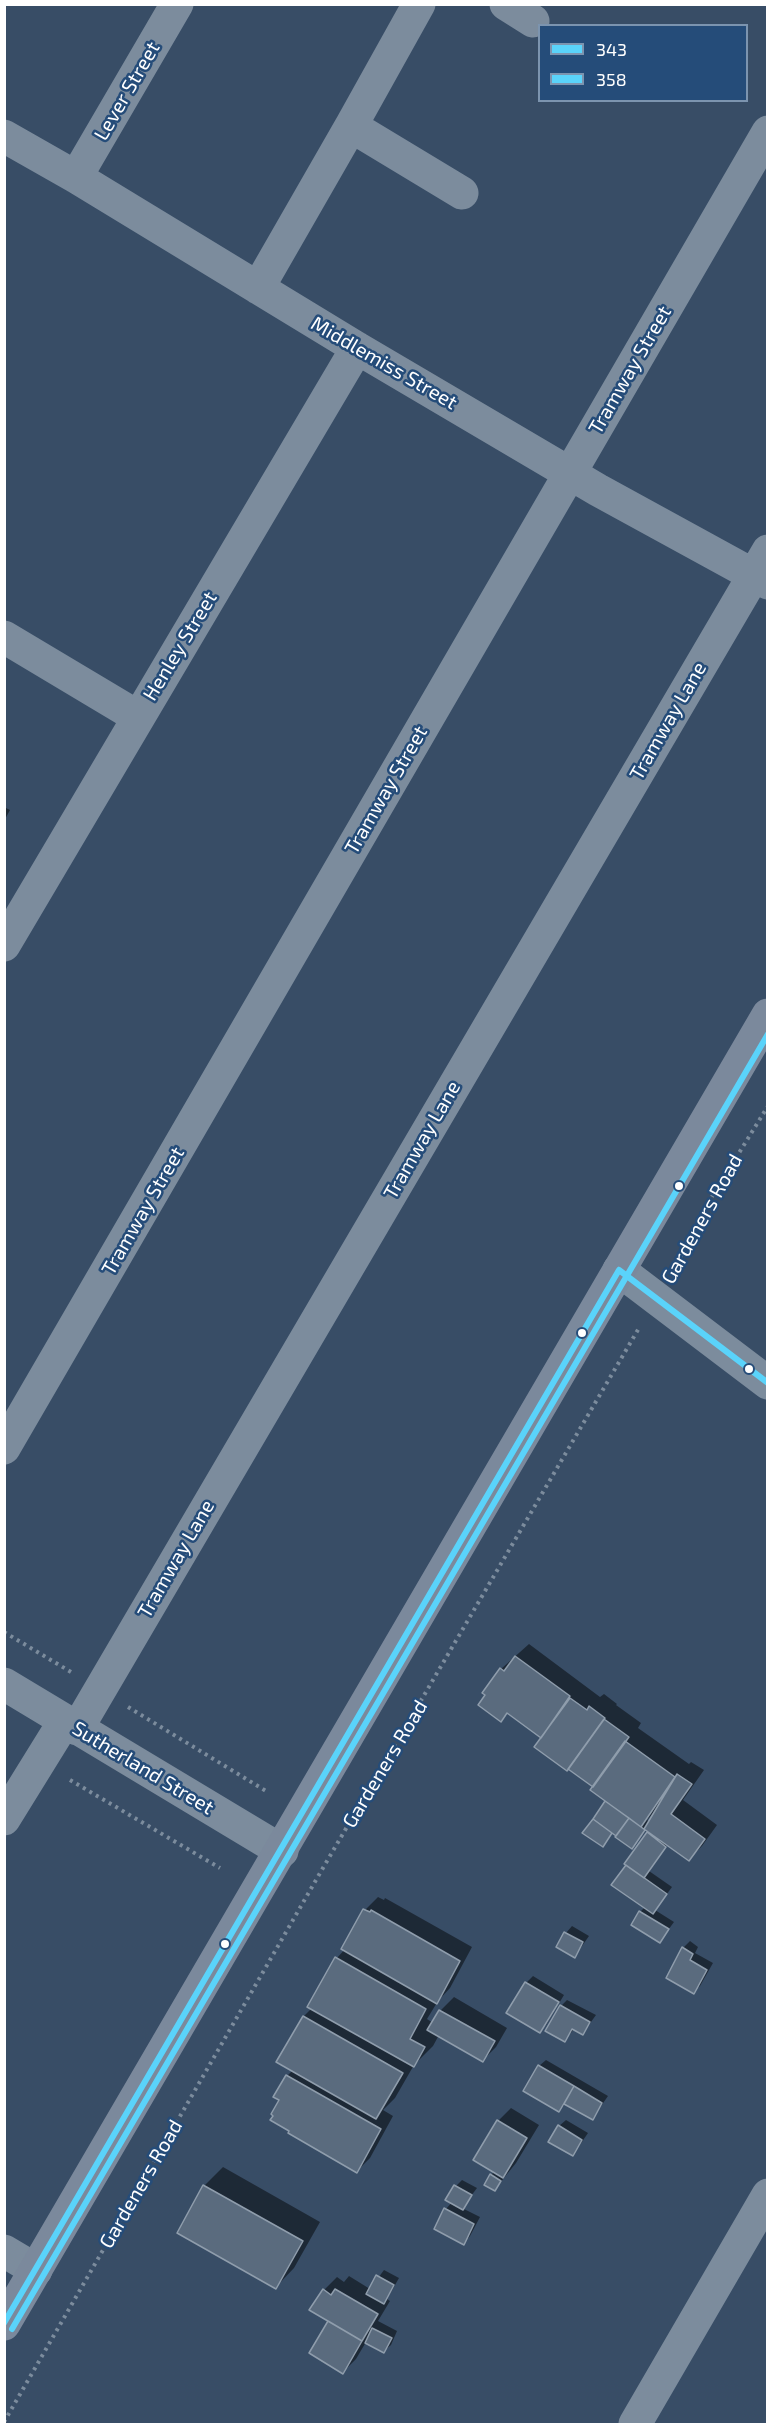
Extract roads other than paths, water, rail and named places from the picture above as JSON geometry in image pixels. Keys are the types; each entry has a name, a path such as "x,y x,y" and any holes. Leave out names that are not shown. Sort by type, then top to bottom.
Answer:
{"main road":[{"path":"4,2324 768,1015"}],"street":[{"name":"Lever Street","path":"76,177 177,4"},
{"path":"258,288 419,4"},
{"path":"351,126 462,193"},
{"name":"Tramway Street","path":"4,1448 768,132"},
{"name":"Middlemiss Street","path":"4,136 76,177 357,348 570,472 763,570"},
{"name":"Henley Street","path":"4,945 357,348"},
{"name":"Tramway Lane","path":"4,1819 39,1762 99,1690 763,570"},
{"path":"4,637 138,717"},
{"path":"619,1270 768,1383"},
{"name":"Sutherland Street","path":"4,1684 282,1851"},
{"path":"635,2424 768,2195"},
{"path":"4,2251 36,2270"}]}
